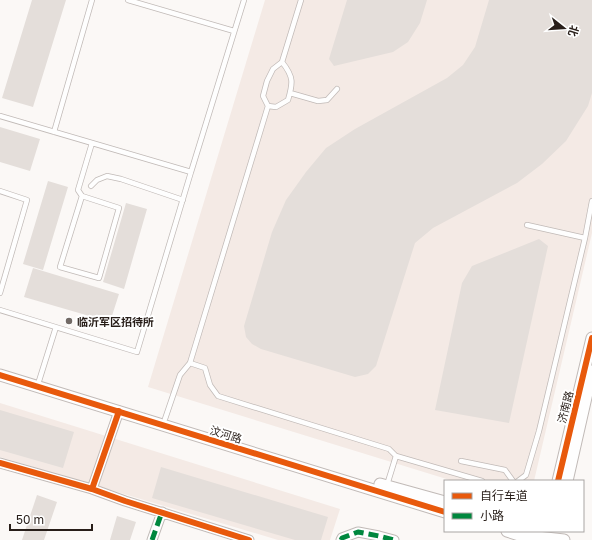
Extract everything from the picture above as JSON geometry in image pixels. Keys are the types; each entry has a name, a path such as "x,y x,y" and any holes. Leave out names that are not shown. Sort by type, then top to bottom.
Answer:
{"street":[{"name":"济南路","path":"558,480 592,338"},
{"name":"汶河路","path":"0,369 387,486 444,502"},
{"name":"济南路","path":"567,480 592,371"},
{"name":"汶河路","path":"0,375 444,512"},
{"path":"92,489 118,411"},
{"path":"0,463 92,489 125,501 249,540"},
{"path":"152,540 162,512"},
{"path":"341,540 342,538 358,532 394,540"},
{"path":"510,532 519,535 550,537 564,540"},
{"path":"538,532 550,537"}],"lane":[{"path":"54,132 92,0"},
{"path":"128,0 234,31"},
{"path":"0,310 136,352 244,0"},
{"path":"165,419 180,375 190,363 268,106 263,96 267,81 272,69 282,62 301,0"},
{"path":"268,106 276,107 288,100 292,86 290,72 282,62"},
{"path":"290,93 318,101 328,100 337,89"},
{"path":"0,116 191,172"},
{"path":"82,196 60,267 99,278 119,208 82,196 78,190 92,143"},
{"path":"91,186 97,180 107,176 183,200"},
{"path":"0,191 27,200 0,293"},
{"path":"519,480 526,475 539,431 592,201"},
{"path":"527,225 584,238"},
{"path":"39,381 56,327"},
{"path":"190,363 205,368 210,385 218,396 389,449 396,456 479,480"},
{"path":"387,486 396,456"},
{"path":"461,460 505,470 512,480"}],"shaded area":[{"path":"265,0 592,0 592,233 534,480 450,480 148,387"},
{"path":"0,403 340,509 330,540 278,540 0,457"}],"building":[{"path":"32,0 66,0 33,107 2,98"},
{"path":"347,0 427,0 420,23 408,42 393,52 334,66 329,59"},
{"path":"489,0 592,0 592,93 588,106 566,141 542,164 517,183 433,228 415,243 376,366 368,374 355,377 261,349 252,344 246,337 244,326 272,232 286,200 306,172 326,148 355,129 447,78 463,65 475,47"},
{"path":"0,127 40,139 30,171 0,162"},
{"path":"48,181 68,187 43,270 23,264"},
{"path":"126,203 147,209 124,289 103,282"},
{"path":"539,239 548,246 509,423 435,410 462,283 472,266"},
{"path":"33,268 119,294 110,322 24,297"},
{"path":"0,410 74,432 63,468 0,450"},
{"path":"161,467 328,517 321,540 295,540 152,498"},
{"path":"37,495 57,502 44,540 22,540"},
{"path":"117,516 136,522 130,540 110,540"}],"marked path":[{"path":"152,540 162,512"},
{"path":"341,540 342,538 358,532 394,540"}],"cycle path":[{"path":"558,480 592,338"},
{"path":"0,375 444,512"},
{"path":"0,463 92,489 119,411"},
{"path":"92,489 125,501 249,540"}],"place":[{"name":"临沂军区招待所","path":"69,321"}]}
